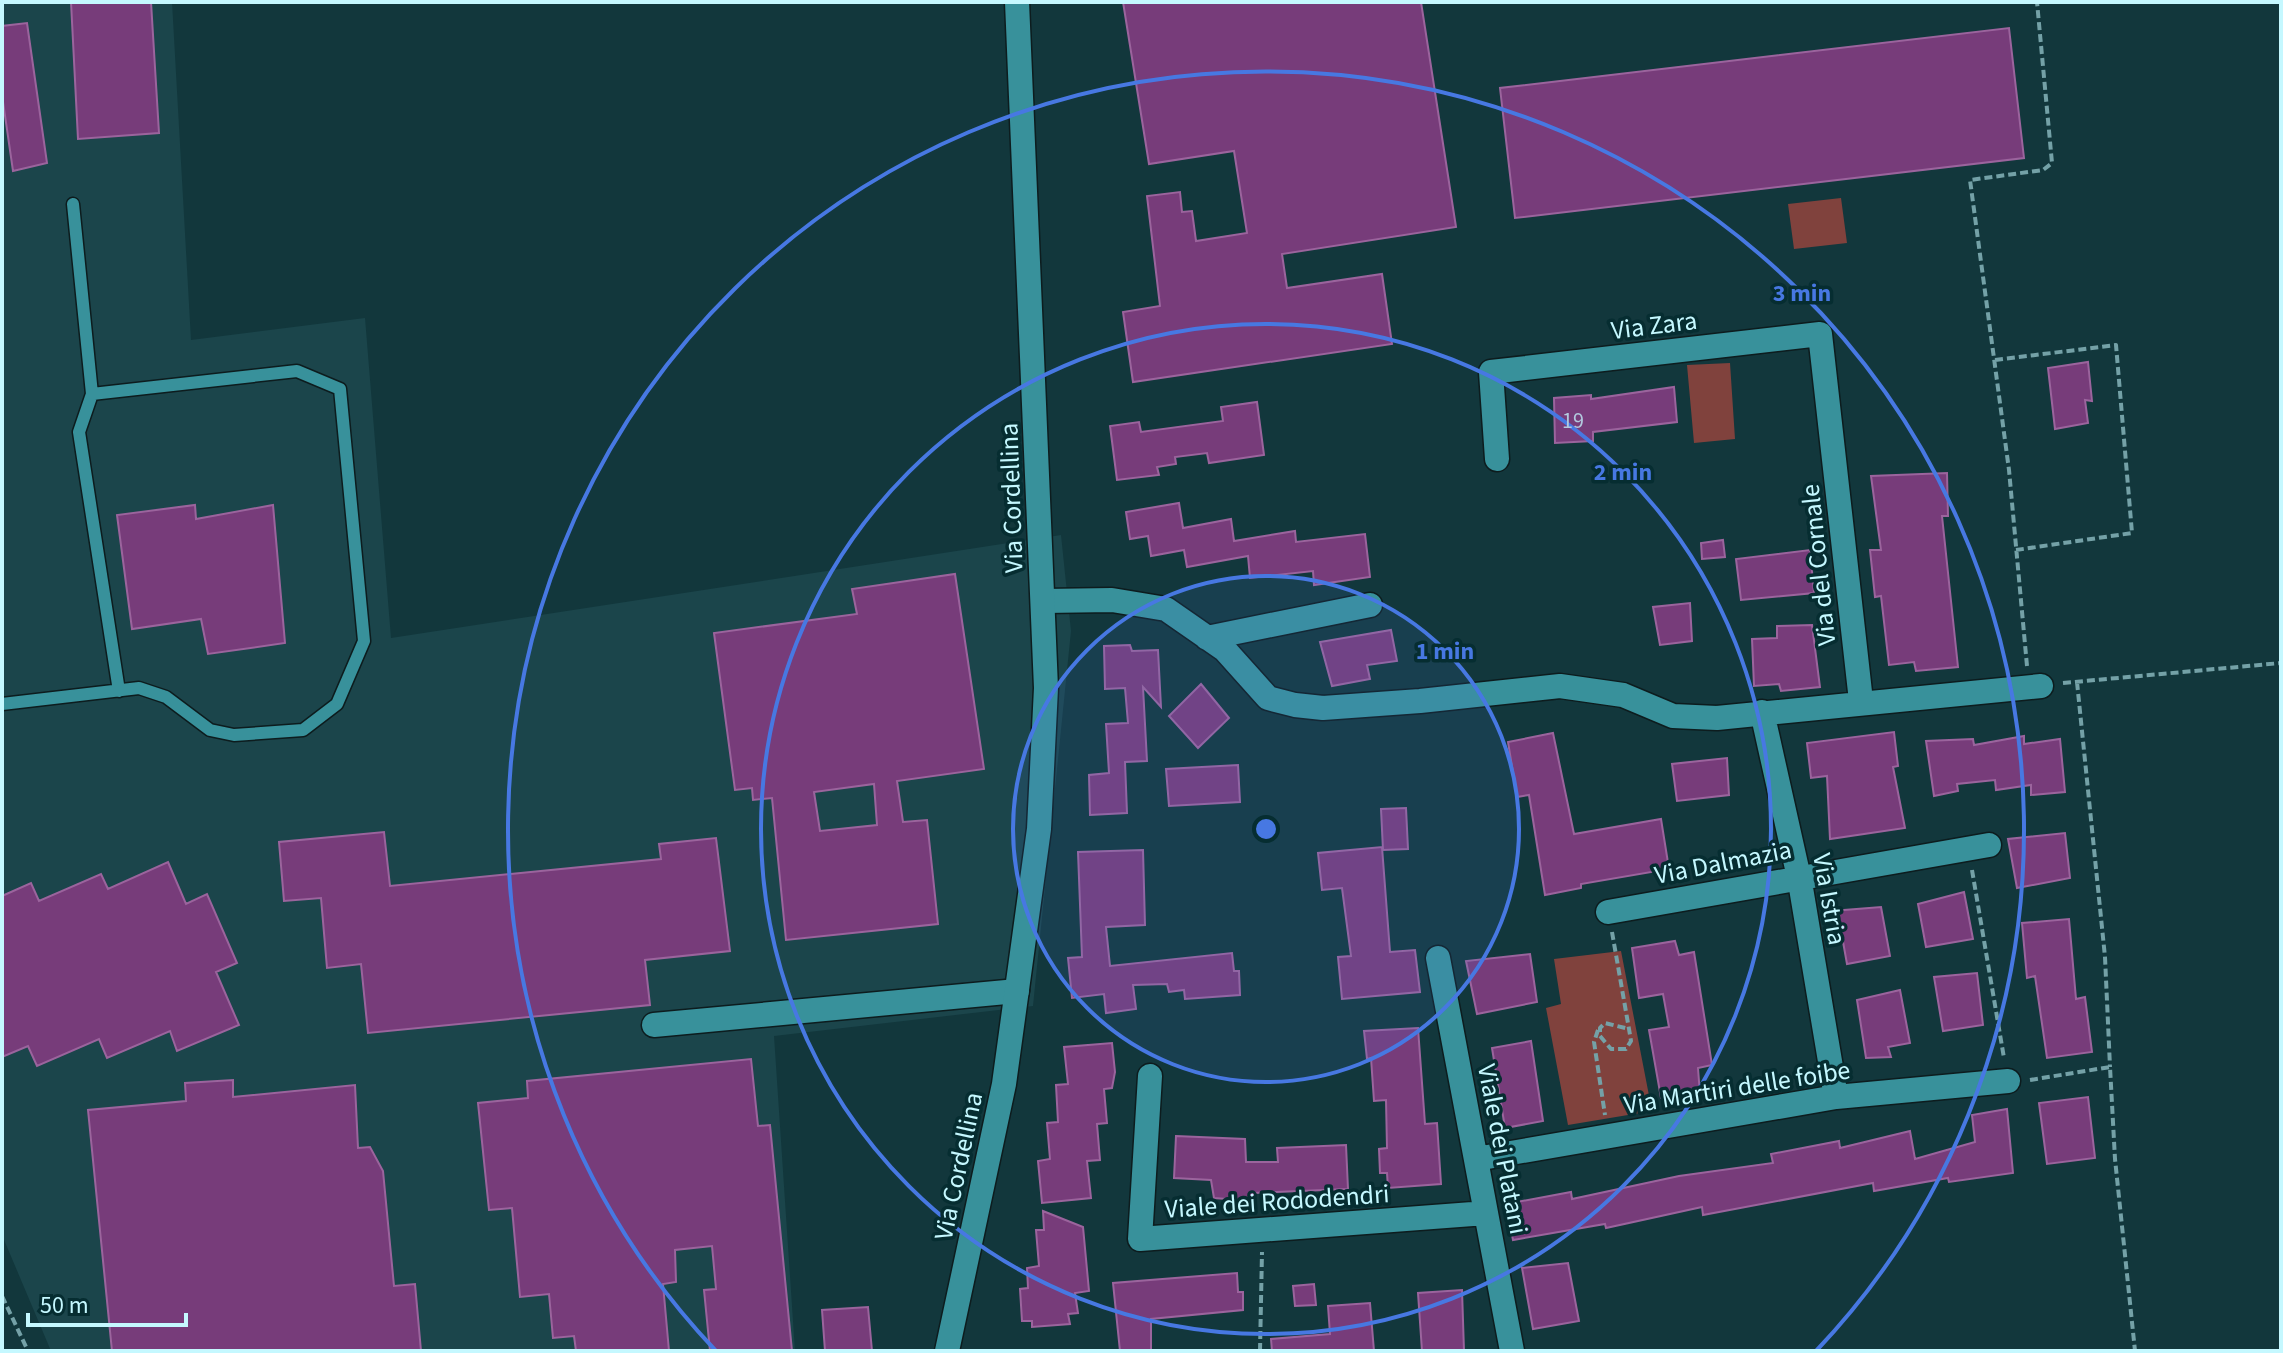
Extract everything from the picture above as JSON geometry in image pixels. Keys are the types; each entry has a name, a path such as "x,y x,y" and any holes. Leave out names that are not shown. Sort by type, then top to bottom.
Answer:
{"street":[{"name":"Via Cordellina","path":"947,1351 1004,1084 1039,829 1046,688 1044,601 1017,2"},
{"name":"Via Zara","path":"1497,459 1491,372 1820,334 1831,423"},
{"name":"Via del Cornale","path":"1831,423 1861,701"},
{"path":"1044,601 1140,603 1166,609 1225,650 1268,698 1323,708 1560,686 1623,695 1673,716 1717,718 1861,701 2035,686"},
{"path":"1207,638 1370,605"},
{"name":"Via Istria","path":"1762,712 1799,876 1836,1097"},
{"name":"Via Dalmazia","path":"1608,912 1979,846"},
{"name":"Viale dei Platani","path":"1438,958 1512,1351"},
{"path":"654,1025 1017,991"},
{"name":"Viale dei Rododendri","path":"1150,1076 1140,1239 1486,1213"},
{"name":"Via Martiri delle foibe","path":"1476,1159 1836,1097 2008,1081"}],"lane":[{"path":"73,204 92,394 79,432 119,691"},
{"path":"2,704 139,688 166,697 210,730 234,735 303,730 337,704 364,641 340,389 297,371 92,394"}],"path":[{"path":"2037,2 2052,163 2043,170 1970,180 2035,686 2281,663"},
{"path":"1995,360 2116,345 2132,533 2016,550"},
{"path":"2077,682 2105,957 2115,1159 2135,1351"},
{"path":"1979,846 2008,1081 2036,1080 2110,1067"},
{"path":"1600,1028 1604,1043 1618,1050 1626,1049 1631,1041 1616,952"},
{"path":"1610,1136 1595,1051 1595,1033 1605,1023 1629,1029"},
{"path":"1260,1351 1262,1230"},
{"path":"2,1296 28,1351"}],"shaded area":[{"path":"2,2 172,2 191,340 365,318 391,638 1061,535 1071,631 1033,1006 774,1036 795,1351 51,1351 2,1235"},
{"path":"1841,198 1847,243 1794,249 1788,204"},
{"path":"1730,363 1735,439 1694,443 1687,365"},
{"path":"1621,951 1652,1111 1568,1125 1546,1008 1561,1004 1554,959"}],"building":[{"path":"71,2 151,2 159,133 78,139"},
{"path":"1123,2 1421,2 1456,227 1282,254 1287,288 1382,274 1392,344 1133,382 1123,312 1160,306 1147,196 1180,192 1182,212 1192,211 1196,241 1247,233 1234,151 1149,164"},
{"path":"27,23 47,163 13,171 2,95 2,26"},
{"path":"2009,28 2024,158 1515,218 1500,88"},
{"path":"2088,362 2092,401 2085,400 2088,423 2055,429 2048,368"},
{"path":"1674,387 1677,422 1593,432 1593,441 1555,443 1554,398 1591,395 1591,399"},
{"path":"1257,402 1264,455 1209,463 1207,453 1175,457 1176,464 1157,467 1159,475 1117,480 1110,426 1139,422 1141,432 1223,421 1221,407"},
{"path":"1947,473 1948,516 1942,516 1958,667 1916,671 1914,662 1889,665 1881,596 1875,597 1870,550 1881,550 1871,476"},
{"path":"1179,503 1183,528 1231,519 1234,541 1295,531 1296,542 1365,534 1370,577 1314,585 1313,571 1250,578 1248,556 1187,567 1184,550 1151,556 1148,536 1130,539 1126,512"},
{"path":"195,505 196,519 273,505 285,643 208,654 201,619 132,629 117,515"},
{"path":"1723,540 1725,557 1702,559 1701,543"},
{"path":"1810,550 1814,593 1741,600 1736,559"},
{"path":"955,574 984,769 897,781 903,822 927,820 938,924 786,940 772,798 753,800 752,788 735,790 714,633 857,614 852,589","holes":["874,784 877,825 820,831 814,792"]},
{"path":"1690,603 1692,641 1660,645 1653,607"},
{"path":"1812,625 1820,687 1781,691 1779,684 1754,686 1752,639 1777,638 1777,626"},
{"path":"1391,630 1397,661 1367,665 1370,679 1332,686 1320,642"},
{"path":"1130,645 1132,651 1158,650 1161,707 1143,687 1147,761 1125,762 1127,813 1090,815 1089,775 1109,773 1106,724 1128,723 1125,688 1105,689 1104,646"},
{"path":"1201,684 1229,718 1198,748 1169,716"},
{"path":"1894,732 1898,766 1893,767 1905,828 1830,839 1827,776 1811,778 1807,743"},
{"path":"1553,733 1574,834 1661,819 1669,869 1581,884 1581,888 1545,895 1529,795 1517,797 1508,742"},
{"path":"2024,736 2024,744 2060,739 2065,792 2031,795 2031,785 1996,790 1995,780 1957,784 1958,791 1934,796 1926,741 1973,739 1974,745"},
{"path":"1727,758 1729,795 1677,801 1672,764"},
{"path":"1238,765 1240,802 1169,806 1166,769"},
{"path":"1406,808 1408,849 1383,850 1381,809"},
{"path":"384,832 390,886 661,859 659,844 716,838 730,951 645,960 650,1005 368,1033 361,964 327,968 321,898 284,901 279,842"},
{"path":"2065,833 2070,878 2017,888 2008,839"},
{"path":"1382,847 1390,952 1415,950 1420,992 1342,999 1338,957 1351,956 1342,888 1322,890 1318,853"},
{"path":"1143,850 1145,925 1106,927 1110,966 1232,953 1234,971 1239,971 1240,995 1185,999 1184,990 1169,992 1167,984 1133,985 1136,1009 1106,1013 1104,994 1072,998 1068,958 1082,957 1078,852"},
{"path":"168,862 186,904 207,894 237,963 216,972 239,1025 177,1051 170,1031 107,1058 99,1039 37,1066 28,1046 2,1057 2,896 31,883 39,901 101,874 108,889"},
{"path":"1964,892 1973,939 1926,947 1918,904"},
{"path":"1881,907 1890,956 1847,964 1842,936 1836,937 1832,911"},
{"path":"2069,919 2076,999 2085,997 2092,1052 2047,1058 2035,976 2027,978 2022,923"},
{"path":"1675,941 1679,955 1694,952 1712,1065 1698,1068 1700,1095 1661,1098 1649,1030 1669,1027 1663,994 1639,998 1632,948"},
{"path":"1530,954 1537,1002 1477,1014 1466,961"},
{"path":"1977,973 1983,1025 1943,1031 1934,977"},
{"path":"1900,990 1910,1043 1888,1047 1891,1057 1866,1058 1857,1000"},
{"path":"1418,1028 1425,1124 1437,1123 1441,1184 1388,1188 1387,1173 1380,1173 1379,1149 1387,1148 1386,1100 1374,1101 1371,1058 1367,1059 1364,1031"},
{"path":"1531,1041 1543,1121 1505,1128 1492,1048"},
{"path":"1112,1043 1115,1072 1112,1088 1104,1089 1107,1123 1097,1124 1100,1160 1087,1161 1091,1198 1042,1203 1038,1161 1050,1159 1047,1123 1058,1122 1056,1085 1068,1084 1064,1047"},
{"path":"751,1059 758,1126 770,1125 792,1351 710,1351 704,1290 716,1289 712,1246 675,1250 676,1282 663,1284 669,1351 576,1351 574,1336 553,1338 549,1294 520,1297 512,1208 489,1210 478,1103 528,1098 527,1081"},
{"path":"233,1080 233,1097 355,1085 358,1148 370,1147 383,1171 394,1286 415,1284 421,1351 112,1351 88,1110 186,1101 185,1083"},
{"path":"2088,1097 2095,1158 2047,1164 2039,1103"},
{"path":"2007,1109 2013,1173 1949,1182 1948,1178 1874,1191 1873,1183 1703,1215 1702,1207 1606,1228 1605,1224 1513,1240 1506,1204 1571,1192 1572,1199 1679,1176 1773,1163 1771,1154 1839,1141 1840,1148 1910,1131 1915,1159 1975,1142 1972,1115"},
{"path":"1176,1136 1245,1139 1246,1162 1278,1162 1277,1148 1346,1145 1348,1189 1253,1193 1253,1201 1214,1198 1211,1180 1174,1178"},
{"path":"1043,1211 1083,1227 1089,1291 1075,1293 1078,1313 1068,1314 1070,1324 1032,1327 1032,1321 1022,1321 1020,1289 1028,1288 1027,1268 1039,1266 1036,1230 1044,1230"},
{"path":"1568,1263 1579,1321 1533,1329 1522,1268"},
{"path":"1237,1273 1238,1292 1243,1292 1243,1310 1151,1319 1151,1351 1120,1351 1113,1283"},
{"path":"1314,1284 1316,1305 1295,1306 1293,1286"},
{"path":"1462,1290 1464,1351 1422,1351 1418,1293"},
{"path":"1370,1303 1374,1351 1272,1351 1271,1339 1330,1334 1328,1306"},
{"path":"868,1307 872,1351 825,1351 822,1310"}]}
